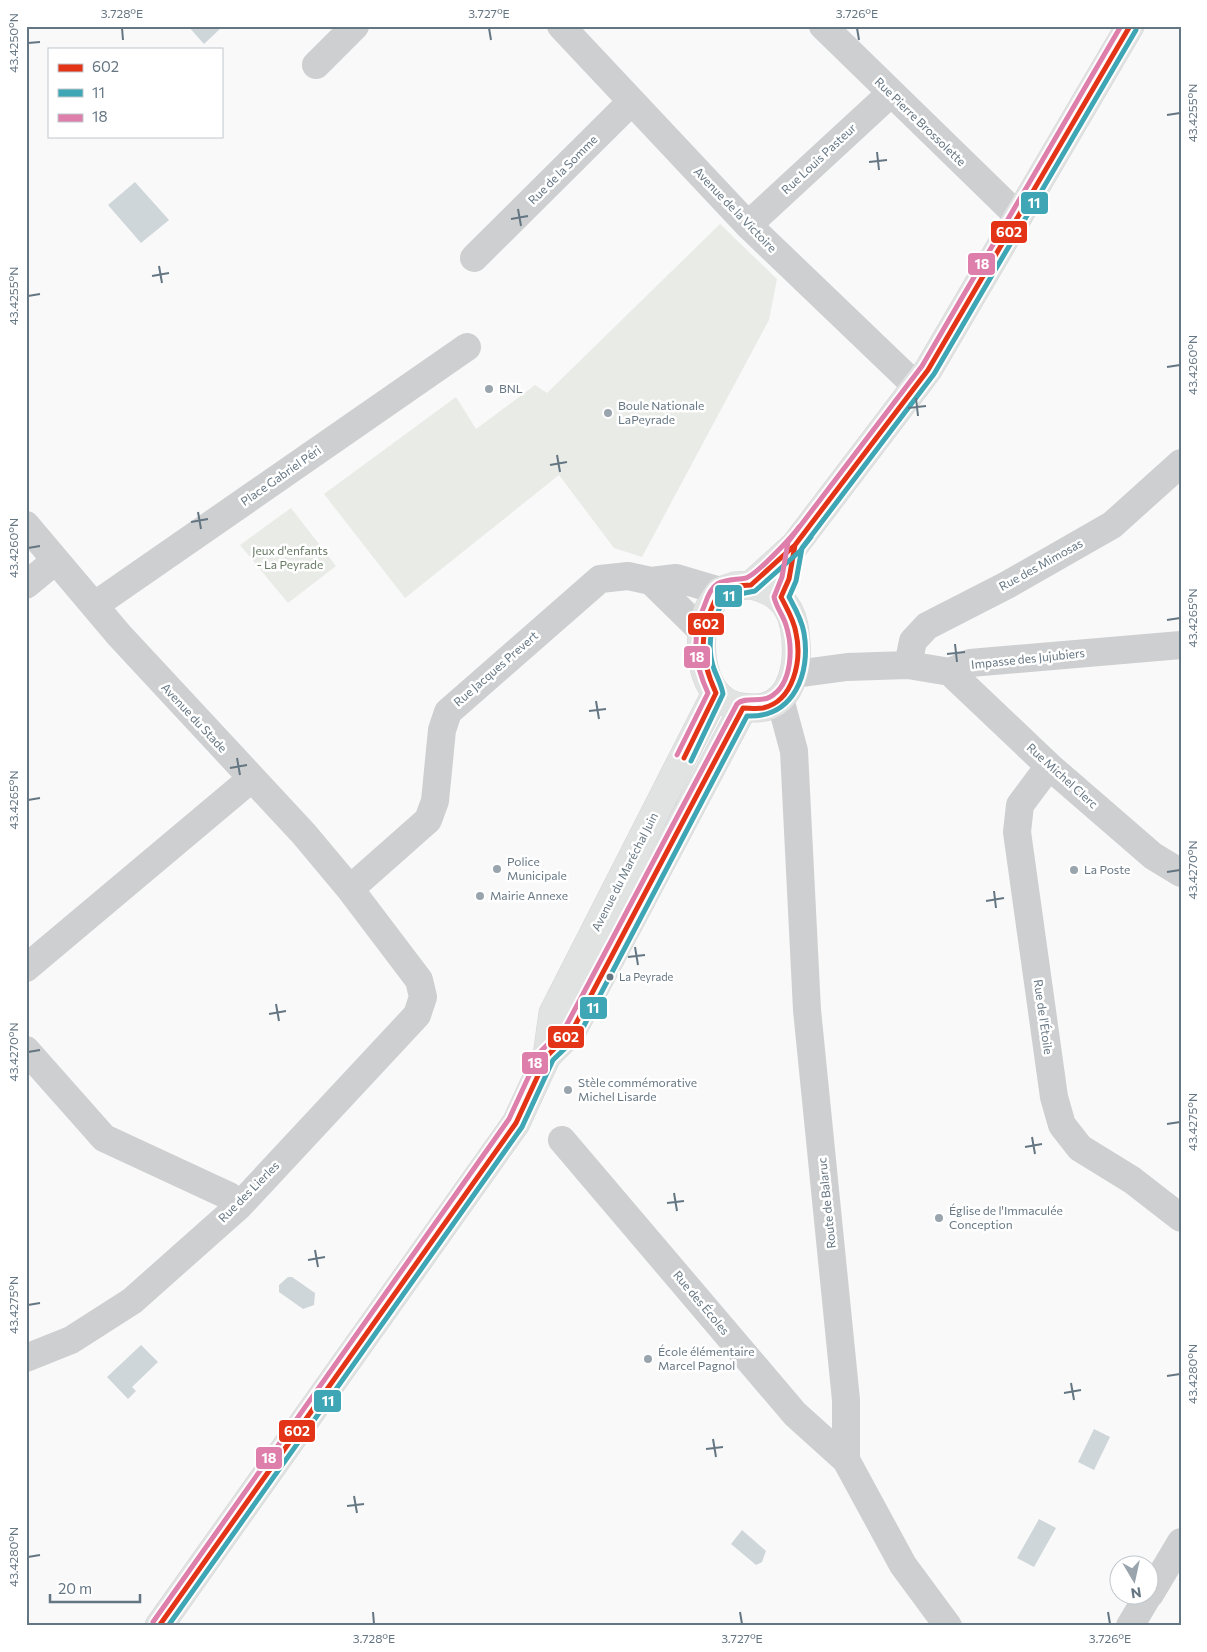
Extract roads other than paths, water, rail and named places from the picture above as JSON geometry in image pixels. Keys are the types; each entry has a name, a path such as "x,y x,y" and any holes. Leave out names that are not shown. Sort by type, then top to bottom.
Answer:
{"main road":[{"path":"751,585 795,545 928,370 1130,26"},
{"path":"780,597 789,579 795,545"},
{"path":"751,585 762,587 780,597 794,623 798,644 794,674 762,705 729,704 716,693 707,676 702,658 702,631 708,610 720,591 735,586 751,585"},
{"name":"Avenue du Maréchal Juin","path":"159,1626 516,1123 547,1056 553,1013 716,693"},
{"name":"Avenue du Maréchal Juin","path":"547,1056 572,1031 762,705"}],"street":[{"path":"316,65 355,26"},
{"name":"Rue Pierre Brossolette","path":"823,26 890,94 1018,216"},
{"name":"Avenue de la Victoire","path":"576,31 631,102 748,226 916,386"},
{"name":"Rue Louis Pasteur","path":"748,226 890,94"},
{"name":"Rue de la Somme","path":"474,258 631,102"},
{"name":"Place Gabriel Péri","path":"95,605 467,347"},
{"name":"Rue des Mimosas","path":"908,665 913,641 927,626 1007,585 1112,525 1181,463"},
{"name":"Avenue du Stade","path":"27,528 251,779 304,834 350,889 419,980"},
{"path":"26,586 55,561"},
{"name":"Rue Jacques Prevert","path":"350,889 428,820 435,801 442,730 448,712 456,703 600,579 628,576 651,581 676,578 720,591"},
{"path":"651,581 702,631"},
{"path":"798,644 847,667"},
{"name":"Impasse des Jujubiers","path":"950,672 970,663 1181,645"},
{"path":"794,674 847,667 908,665 950,672"},
{"name":"Rue Michel Clerc","path":"950,672 1049,766 1153,856 1181,873"},
{"name":"Route de Balaruc","path":"762,705 794,751 807,1010 846,1400 846,1460 903,1565 948,1626"},
{"name":"Rue de l'Étoile","path":"1049,766 1020,805 1016,832 1054,1097 1062,1125 1080,1148 1132,1180 1181,1218"},
{"path":"26,968 251,779"},
{"name":"Rue des Lierles","path":"26,1358 71,1340 116,1312 239,1206 417,1016 422,997 419,980"},
{"path":"26,1050 104,1138 229,1196 239,1206"},
{"name":"Rue des Écoles","path":"562,1140 795,1414 846,1460"},
{"path":"1160,1576 1181,1542"},
{"path":"1130,1626 1143,1604"}],"place":[{"name":"BNL","path":"489,389"},
{"name":"Boule Nationale LaPeyrade","path":"608,413"},
{"name":"Police Municipale","path":"497,869"},
{"name":"La Poste","path":"1074,870"},
{"name":"Mairie Annexe","path":"480,896"},
{"name":"La Peyrade","path":"610,977"},
{"name":"Stèle commémorative Michel Lisarde","path":"568,1090"},
{"name":"Église de l'Immaculée Conception","path":"939,1218"},
{"name":"École élémentaire Marcel Pagnol","path":"648,1359"}],"park label":[{"name":"Jeux d'enfants - La Peyrade","path":"290,558"}]}
